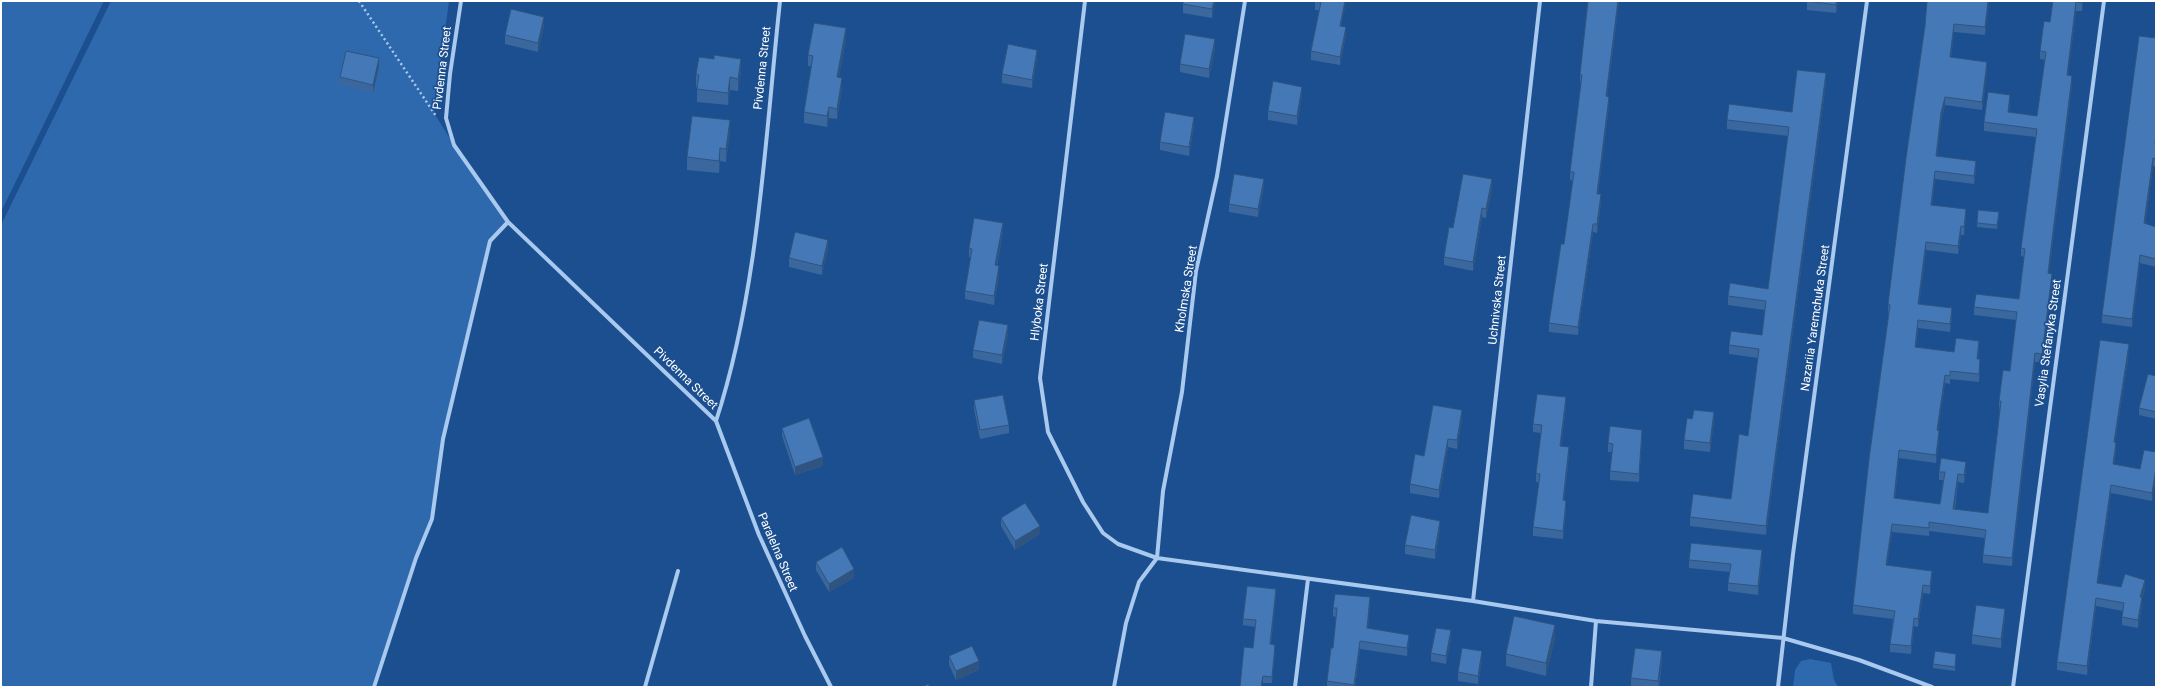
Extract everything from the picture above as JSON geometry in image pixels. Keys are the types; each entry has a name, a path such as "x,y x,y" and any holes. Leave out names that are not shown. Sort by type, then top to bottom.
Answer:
{"street":[{"name":"Pivdenna Street","path":"461,1 446,118 454,145 508,222 716,421 726,390 747,287 780,1"},
{"name":"Hlyboka Street","path":"1085,1 1040,378 1048,432 1083,502 1103,533 1118,544 1157,558 1473,601 1596,621 1783,638 1859,660 1932,687"},
{"name":"Kholmska Street","path":"1157,558 1162,491 1182,392 1196,271 1217,176 1246,1"},
{"name":"Uchnivska Street","path":"1473,601 1540,1"},
{"name":"Nazariia Yaremchuka Street","path":"1778,687 1794,546 1867,1"},
{"name":"Vasylia Stefanyka Street","path":"2013,687 2104,1"},
{"path":"374,687 416,558 432,518 443,439 490,241 508,222"},
{"name":"Paralelna Street","path":"716,421 759,535 805,636 831,687"},
{"path":"1114,687 1126,623 1139,582 1157,558"},
{"path":"645,687 678,571"},
{"path":"1295,687 1308,579"},
{"path":"1591,687 1596,621"}],"path":[{"path":"359,1 438,119"}],"shaded area":[{"path":"1,1 104,1 1,212"},
{"path":"111,1 449,1 434,113 454,145 508,222 490,241 443,439 432,519 416,558 374,687 1,687 1,225"},
{"path":"1810,659 1831,663 1834,680 1838,687 1793,687 1795,670 1801,661"}],"building":[{"path":"1183,1 1214,1 1212,9 1183,4"},
{"path":"1315,1 1345,1 1340,26 1346,27 1340,57 1311,51 1321,2"},
{"path":"1588,1 1618,1 1606,96 1609,97 1597,194 1601,194 1597,224 1593,224 1578,327 1549,323 1561,244 1564,244 1574,172 1570,172 1582,75 1580,74"},
{"path":"1807,1 1836,1 1836,5"},
{"path":"1927,1 1988,1 1985,27 1954,24 1950,57 1987,62 1982,102 1945,97 1941,113 1936,156 1976,161 1974,176 1935,171 1931,205 1966,209 1964,227 1961,226 1958,246 1926,242 1918,304 1952,308 1950,324 1918,320 1915,347 1954,352 1956,338 1979,341 1977,359 1980,359 1979,374 1950,371 1950,376 1945,375 1937,430 1939,431 1936,455 1899,450 1894,498 1940,504 1945,472 1939,472 1941,458 1966,462 1964,475 1958,474 1953,509 1988,513 2001,401 1999,401 2003,370 2010,371 2017,312 1974,307 1976,294 2019,299 2025,249 2021,248 2037,129 1984,122 1988,92 2010,95 2008,112 2037,116 2046,52 2040,51 2044,21 2050,22 2053,1 2082,1 2082,3 2076,2 2067,75 2072,76 2048,273 2052,274 2042,354 2035,353 2012,558 1983,555 1986,530 1929,522 1929,528 1892,524 1886,565 1932,571 1930,586 1923,585 1918,619 1914,618 1911,646 1890,644 1895,611 1853,605 1869,459 1890,305 1888,304 1906,158 1925,26"},
{"path":"511,9 544,17 538,43 505,35"},
{"path":"814,23 846,28 837,77 842,78 837,109 829,107 827,116 804,112 813,56 808,55"},
{"path":"1185,34 1215,39 1209,69 1180,64"},
{"path":"2139,36 2156,38 2156,159 2153,158 2144,223 2156,227 2156,259 2140,255 2132,319 2102,315"},
{"path":"1008,44 1037,50 1032,80 1002,74"},
{"path":"346,51 379,58 373,85 340,77"},
{"path":"714,55 741,59 738,79 730,77 728,93 697,89 699,75 696,74 699,57 714,59"},
{"path":"1797,70 1826,73 1766,526 1690,517 1693,494 1731,499 1739,434 1748,436 1759,349 1729,345 1731,331 1762,335 1766,301 1728,296 1730,283 1768,289 1789,127 1727,120 1729,104 1792,112"},
{"path":"1273,81 1302,87 1297,116 1268,111"},
{"path":"1165,112 1194,117 1189,147 1160,142"},
{"path":"692,116 730,120 726,149 720,148 719,161 687,157"},
{"path":"1234,174 1264,179 1258,209 1229,204"},
{"path":"1463,174 1492,179 1486,209 1482,208 1473,262 1444,257 1449,227 1453,228"},
{"path":"1978,210 1999,212 1997,225 1977,223"},
{"path":"974,218 1003,223 995,265 999,266 994,296 965,291 972,249 969,248"},
{"path":"795,232 828,240 822,266 789,258"},
{"path":"979,320 1008,325 1002,355 973,350"},
{"path":"2100,340 2129,344 2114,442 2116,443 2113,464 2140,469 2144,450 2156,452 2156,468 2152,493 2111,485 2097,583 2121,587 2125,574 2145,580 2140,597 2142,597 2138,620 2122,617 2124,603 2096,598 2087,666 2057,662"},
{"path":"2148,374 2156,376 2156,412 2139,408"},
{"path":"1537,394 1566,397 1560,446 1569,447 1563,500 1566,501 1563,531 1533,527 1540,474 1536,473 1542,425 1533,424"},
{"path":"1003,395 1009,425 980,430 974,400"},
{"path":"1433,405 1462,410 1457,440 1448,439 1439,490 1410,484 1415,454 1424,456"},
{"path":"1694,410 1714,412 1710,443 1684,440 1687,418 1692,419"},
{"path":"809,418 823,457 795,467 782,428"},
{"path":"1610,426 1642,430 1639,474 1610,471 1613,444 1608,443"},
{"path":"1025,503 1040,526 1015,541 1001,518"},
{"path":"1411,515 1440,521 1435,550 1405,545"},
{"path":"1691,543 1762,550 1758,586 1728,583 1731,564 1689,560"},
{"path":"842,547 854,569 829,584 816,562"},
{"path":"1247,586 1276,589 1270,644 1275,645 1272,677 1263,676 1261,687 1240,687 1244,647 1253,648 1256,620 1243,619"},
{"path":"1335,594 1370,597 1367,628 1409,635 1407,648 1360,641 1354,685 1327,681 1331,648 1333,648 1337,608 1333,608"},
{"path":"1976,605 2005,609 2001,639 1972,635"},
{"path":"1514,616 1555,625 1546,663 1506,654"},
{"path":"1436,628 1451,630 1446,656 1431,653"},
{"path":"972,646 979,661 956,671 949,656"},
{"path":"1462,648 1482,651 1478,676 1458,672"},
{"path":"1635,648 1662,651 1658,681 1631,678"},
{"path":"1935,651 1956,654 1955,667 1933,664"},
{"path":"928,684 930,687 923,687"}]}
